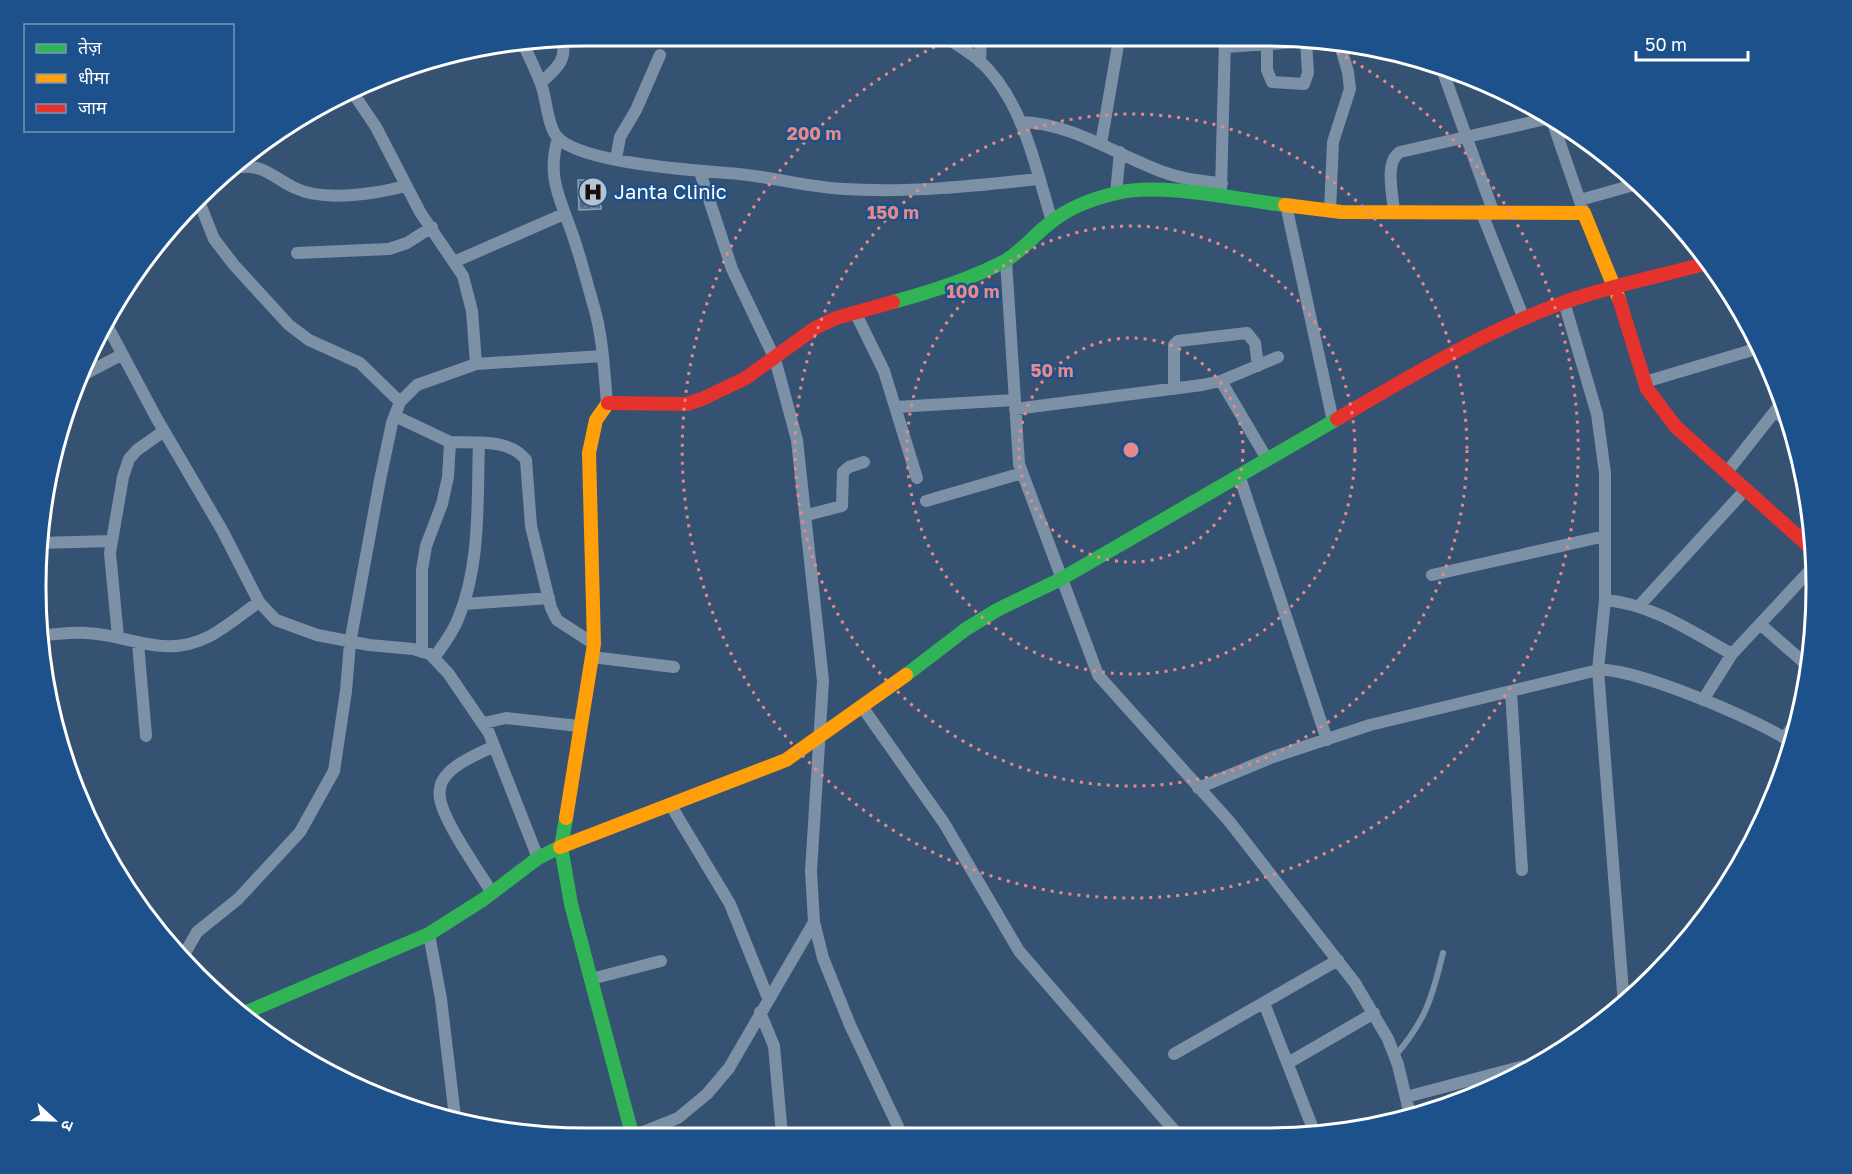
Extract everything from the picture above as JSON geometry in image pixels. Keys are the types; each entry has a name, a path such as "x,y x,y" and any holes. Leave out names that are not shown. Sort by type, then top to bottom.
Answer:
{"street":[{"path":"958,46 980,62 1007,95 1020,122 1052,221"},
{"path":"980,62 981,46"},
{"path":"1101,144 1118,46"},
{"path":"1221,197 1226,46"},
{"path":"1267,46 1267,70 1272,82 1299,85 1304,84 1308,73 1309,49"},
{"path":"541,83 562,61 565,53 564,47"},
{"path":"526,50 541,83 553,130 558,138 570,145 616,159 700,172 730,173 843,189 959,187 1038,179"},
{"path":"1330,211 1332,142 1350,89 1342,52"},
{"path":"616,159 620,137 636,110 660,55"},
{"path":"1445,77 1468,138 1487,211 1524,319"},
{"path":"357,98 376,127 405,186 456,261 469,294 476,364"},
{"path":"1394,212 1391,169 1395,155 1538,121"},
{"path":"1020,122 1052,126 1185,178 1222,183"},
{"path":"1556,132 1582,207 1615,287 1645,382 1659,408 1676,427 1803,541"},
{"path":"558,138 554,152 556,190 594,308 603,356 607,403"},
{"path":"1116,193 1120,152"},
{"path":"247,167 269,171 295,188 310,193 376,194 405,186"},
{"path":"700,172 732,268 775,358 797,440 807,515 823,681 811,871 814,922 823,958 850,1025 899,1128"},
{"path":"630,1128 572,904 561,847 593,650 589,453 592,430 600,410 607,403 687,404 733,386 816,328 855,312 919,295 1006,260 1052,221 1072,209 1116,193 1136,190 1221,197 1330,211 1394,212 1582,207 1628,188"},
{"path":"1286,205 1333,421"},
{"path":"202,208 214,239 234,265 289,325 309,340 360,363 400,402"},
{"path":"456,261 564,214"},
{"path":"297,253 389,249 407,243 432,227"},
{"path":"1006,260 1016,444 1022,473 1098,675 1229,821 1338,960 1374,1013 1395,1056 1409,1108"},
{"path":"251,1010 429,934 492,893 538,858 561,847 786,760 863,708 966,629 997,610 1061,579 1423,369 1524,319 1564,302 1699,265"},
{"path":"1564,302 1597,414 1605,473 1605,600 1598,670 1623,991"},
{"path":"855,312 884,371 917,478"},
{"path":"111,332 121,355 222,530 260,602 276,620 317,635 350,643 422,652 434,658 448,673 484,723 538,858"},
{"path":"1174,389 1173,357 1174,345 1178,341 1247,333 1255,343 1258,366"},
{"path":"1645,382 1751,350"},
{"path":"92,370 121,355"},
{"path":"187,950 197,932 238,899 300,832 334,771 339,750 350,643 380,480 400,402 417,385 476,364 603,356"},
{"path":"896,407 1015,405 1174,389 1221,381 1278,357"},
{"path":"1221,381 1267,459"},
{"path":"1727,471 1776,410"},
{"path":"395,416 450,442 508,447 520,453 526,460 531,526 549,598 557,620 593,650 674,667"},
{"path":"118,637 110,553 123,477 129,459 137,450 164,431"},
{"path":"422,652 422,570 426,546 442,504 448,477 450,442"},
{"path":"434,658 457,621 464,604 473,553 479,443"},
{"path":"807,515 842,506 843,472 864,462"},
{"path":"926,501 1022,473"},
{"path":"1239,475 1327,740"},
{"path":"1639,606 1746,489"},
{"path":"1432,575 1605,536"},
{"path":"49,543 112,541"},
{"path":"1703,700 1732,654 1805,575"},
{"path":"464,604 549,598"},
{"path":"1605,600 1639,606 1732,654"},
{"path":"49,635 87,633 118,637 151,647 170,646 208,637 260,602"},
{"path":"1760,624 1801,660"},
{"path":"138,643 146,736"},
{"path":"1198,788 1273,758 1370,725 1598,670 1622,672 1703,700 1784,739"},
{"path":"1511,691 1522,870"},
{"path":"863,708 944,823 1019,951 1172,1128"},
{"path":"484,723 506,718 579,726"},
{"path":"492,893 449,821 440,800 440,792 443,779 453,769 494,746"},
{"path":"670,804 730,904 768,998"},
{"path":"653,1128 678,1118 707,1094 729,1068 814,922"},
{"path":"429,934 441,999 454,1111"},
{"path":"1174,1054 1338,960"},
{"path":"591,980 661,961"},
{"path":"1264,1003 1312,1125"},
{"path":"760,1012 774,1046 781,1128"},
{"path":"1288,1063 1374,1013"},
{"path":"1406,1096 1507,1070"}],"lane":[{"path":"1395,1056 1420,1024 1431,1000 1443,953"}],"building":[{"path":"578,180 600,180 601,209 579,210"}],"traffic: fast":[{"path":"893,302 992,268 1011,257 1044,227 1073,208 1117,193 1135,190 1177,191 1285,205"},
{"path":"906,675 966,629 997,610 1061,579 1337,419"},
{"path":"566,818 561,847 571,904 630,1128"},
{"path":"251,1010 429,934 484,899 538,858 560,847"}],"traffic: slow":[{"path":"1285,205 1341,212 1584,213 1619,299"},
{"path":"566,818 594,644 589,453 596,420 608,403"},
{"path":"560,847 786,760 906,675"}],"traffic: jam":[{"path":"1337,419 1447,356 1504,327 1598,291 1699,265"},
{"path":"1619,299 1647,389 1676,427 1803,541"},
{"path":"608,403 687,404 702,399 746,378 815,328 836,318 893,302"}],"place":[{"name":"Janta Clinic","path":"593,192"}]}
